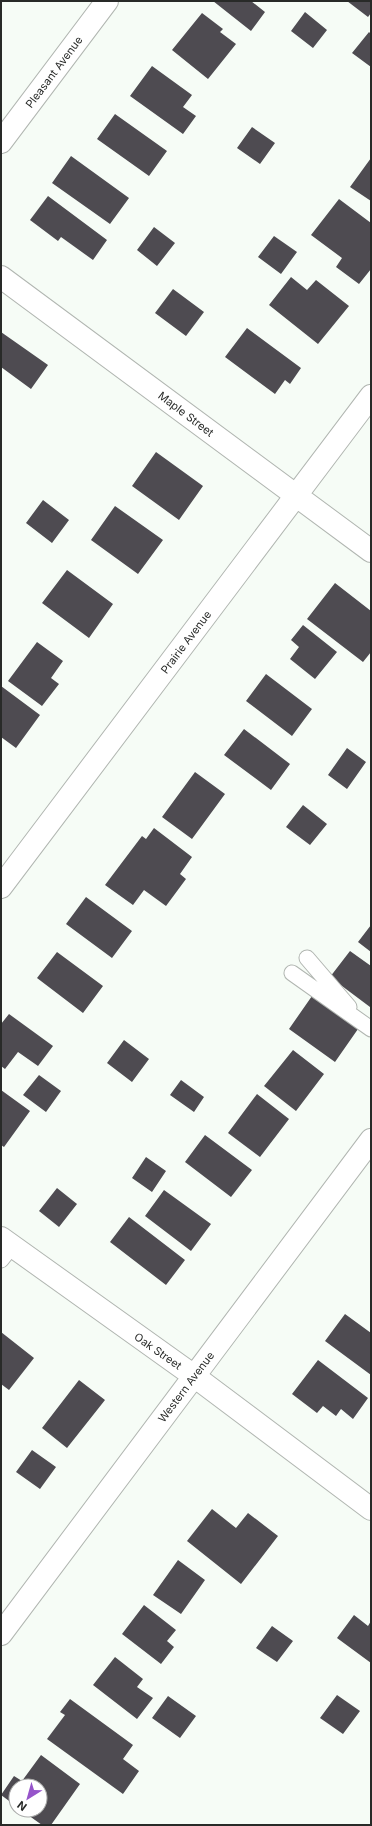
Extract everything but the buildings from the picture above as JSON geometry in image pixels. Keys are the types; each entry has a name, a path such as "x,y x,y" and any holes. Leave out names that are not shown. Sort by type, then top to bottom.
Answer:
{"street":[{"name":"Pleasant Avenue","path":"1,142 107,1"},
{"name":"Maple Street","path":"1,277 371,551"},
{"name":"Prairie Avenue","path":"1,887 371,396"},
{"name":"Western Avenue","path":"1,1634 371,1140"},
{"name":"Oak Street","path":"4,1248 194,1376 371,1509"}],"lane":[{"path":"307,958 367,1026"},
{"path":"292,973 367,1026"}]}
